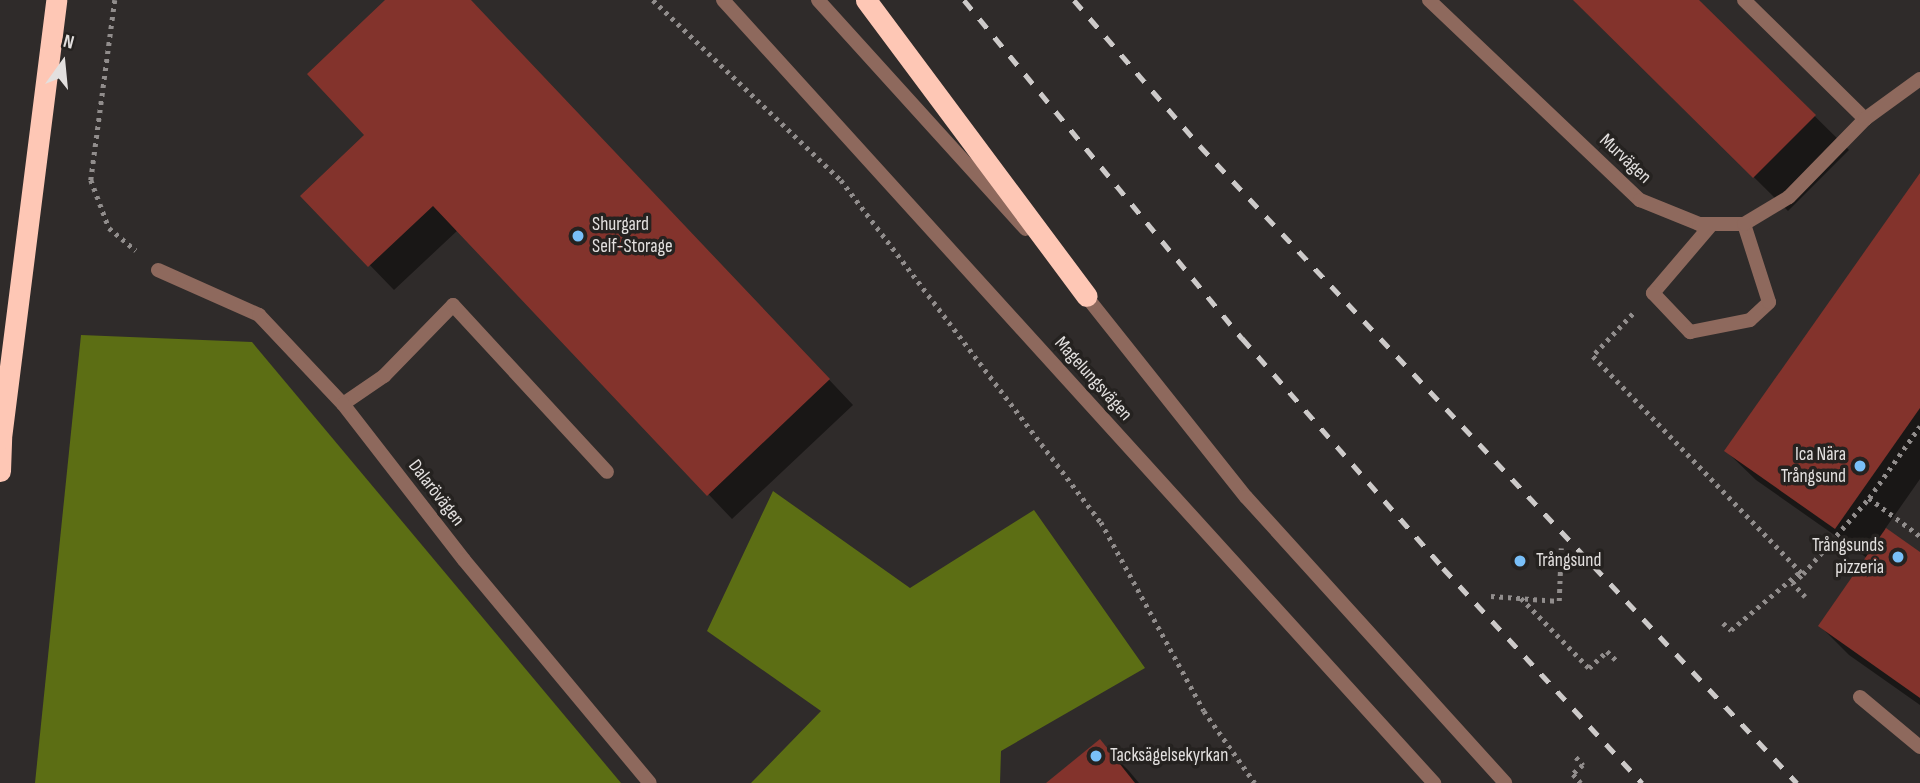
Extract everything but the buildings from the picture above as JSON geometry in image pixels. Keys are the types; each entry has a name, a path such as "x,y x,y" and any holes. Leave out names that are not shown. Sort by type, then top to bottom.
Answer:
{"highway":[{"path":"0,471 1,438 56,0"},
{"path":"866,0 1087,296"}],"street":[{"name":"Magelungsvägen","path":"723,0 1434,783"},
{"path":"818,0 1087,296 1246,497 1506,783"},
{"name":"Murvägen","path":"1430,0 1640,200 1699,224 1744,224 1789,197 1865,119 1920,79"},
{"path":"1744,0 1865,119"},
{"path":"1712,225 1653,293 1690,332 1750,320 1769,302 1744,224"},
{"name":"Dalarövägen","path":"158,270 259,315 343,404 464,560 650,783"},
{"path":"343,404 383,376 453,305 607,472"},
{"path":"1860,697 1920,747"}],"path":[{"path":"115,0 91,180 109,228 158,270"},
{"path":"653,0 841,180 1101,522 1204,711 1255,783"},
{"path":"1653,293 1593,356 1802,573"},
{"path":"1805,597 1792,583 1869,498 1920,426"},
{"path":"1869,498 1920,536"},
{"path":"1491,596 1559,601 1561,548"},
{"path":"1723,623 1731,630 1802,573"},
{"path":"1521,598 1589,668 1607,650 1618,662"},
{"path":"1576,757 1583,765 1573,774 1581,783"}],"green space":[{"path":"81,335 252,342 621,783 35,783"},
{"path":"773,491 910,588 1034,510 1145,668 1001,751 1000,783 751,783 821,711 707,631"}],"railway":[{"path":"964,0 1242,338 1443,568 1642,783"},
{"path":"1074,0 1200,146 1797,783"}],"place":[{"name":"Shurgard Self-Storage","path":"578,236"},
{"name":"Ica Nära Trångsund","path":"1860,466"},
{"name":"Trångsunds pizzeria","path":"1898,557"},
{"name":"Trångsund","path":"1520,561"},
{"name":"Tacksägelsekyrkan","path":"1096,756"}]}
